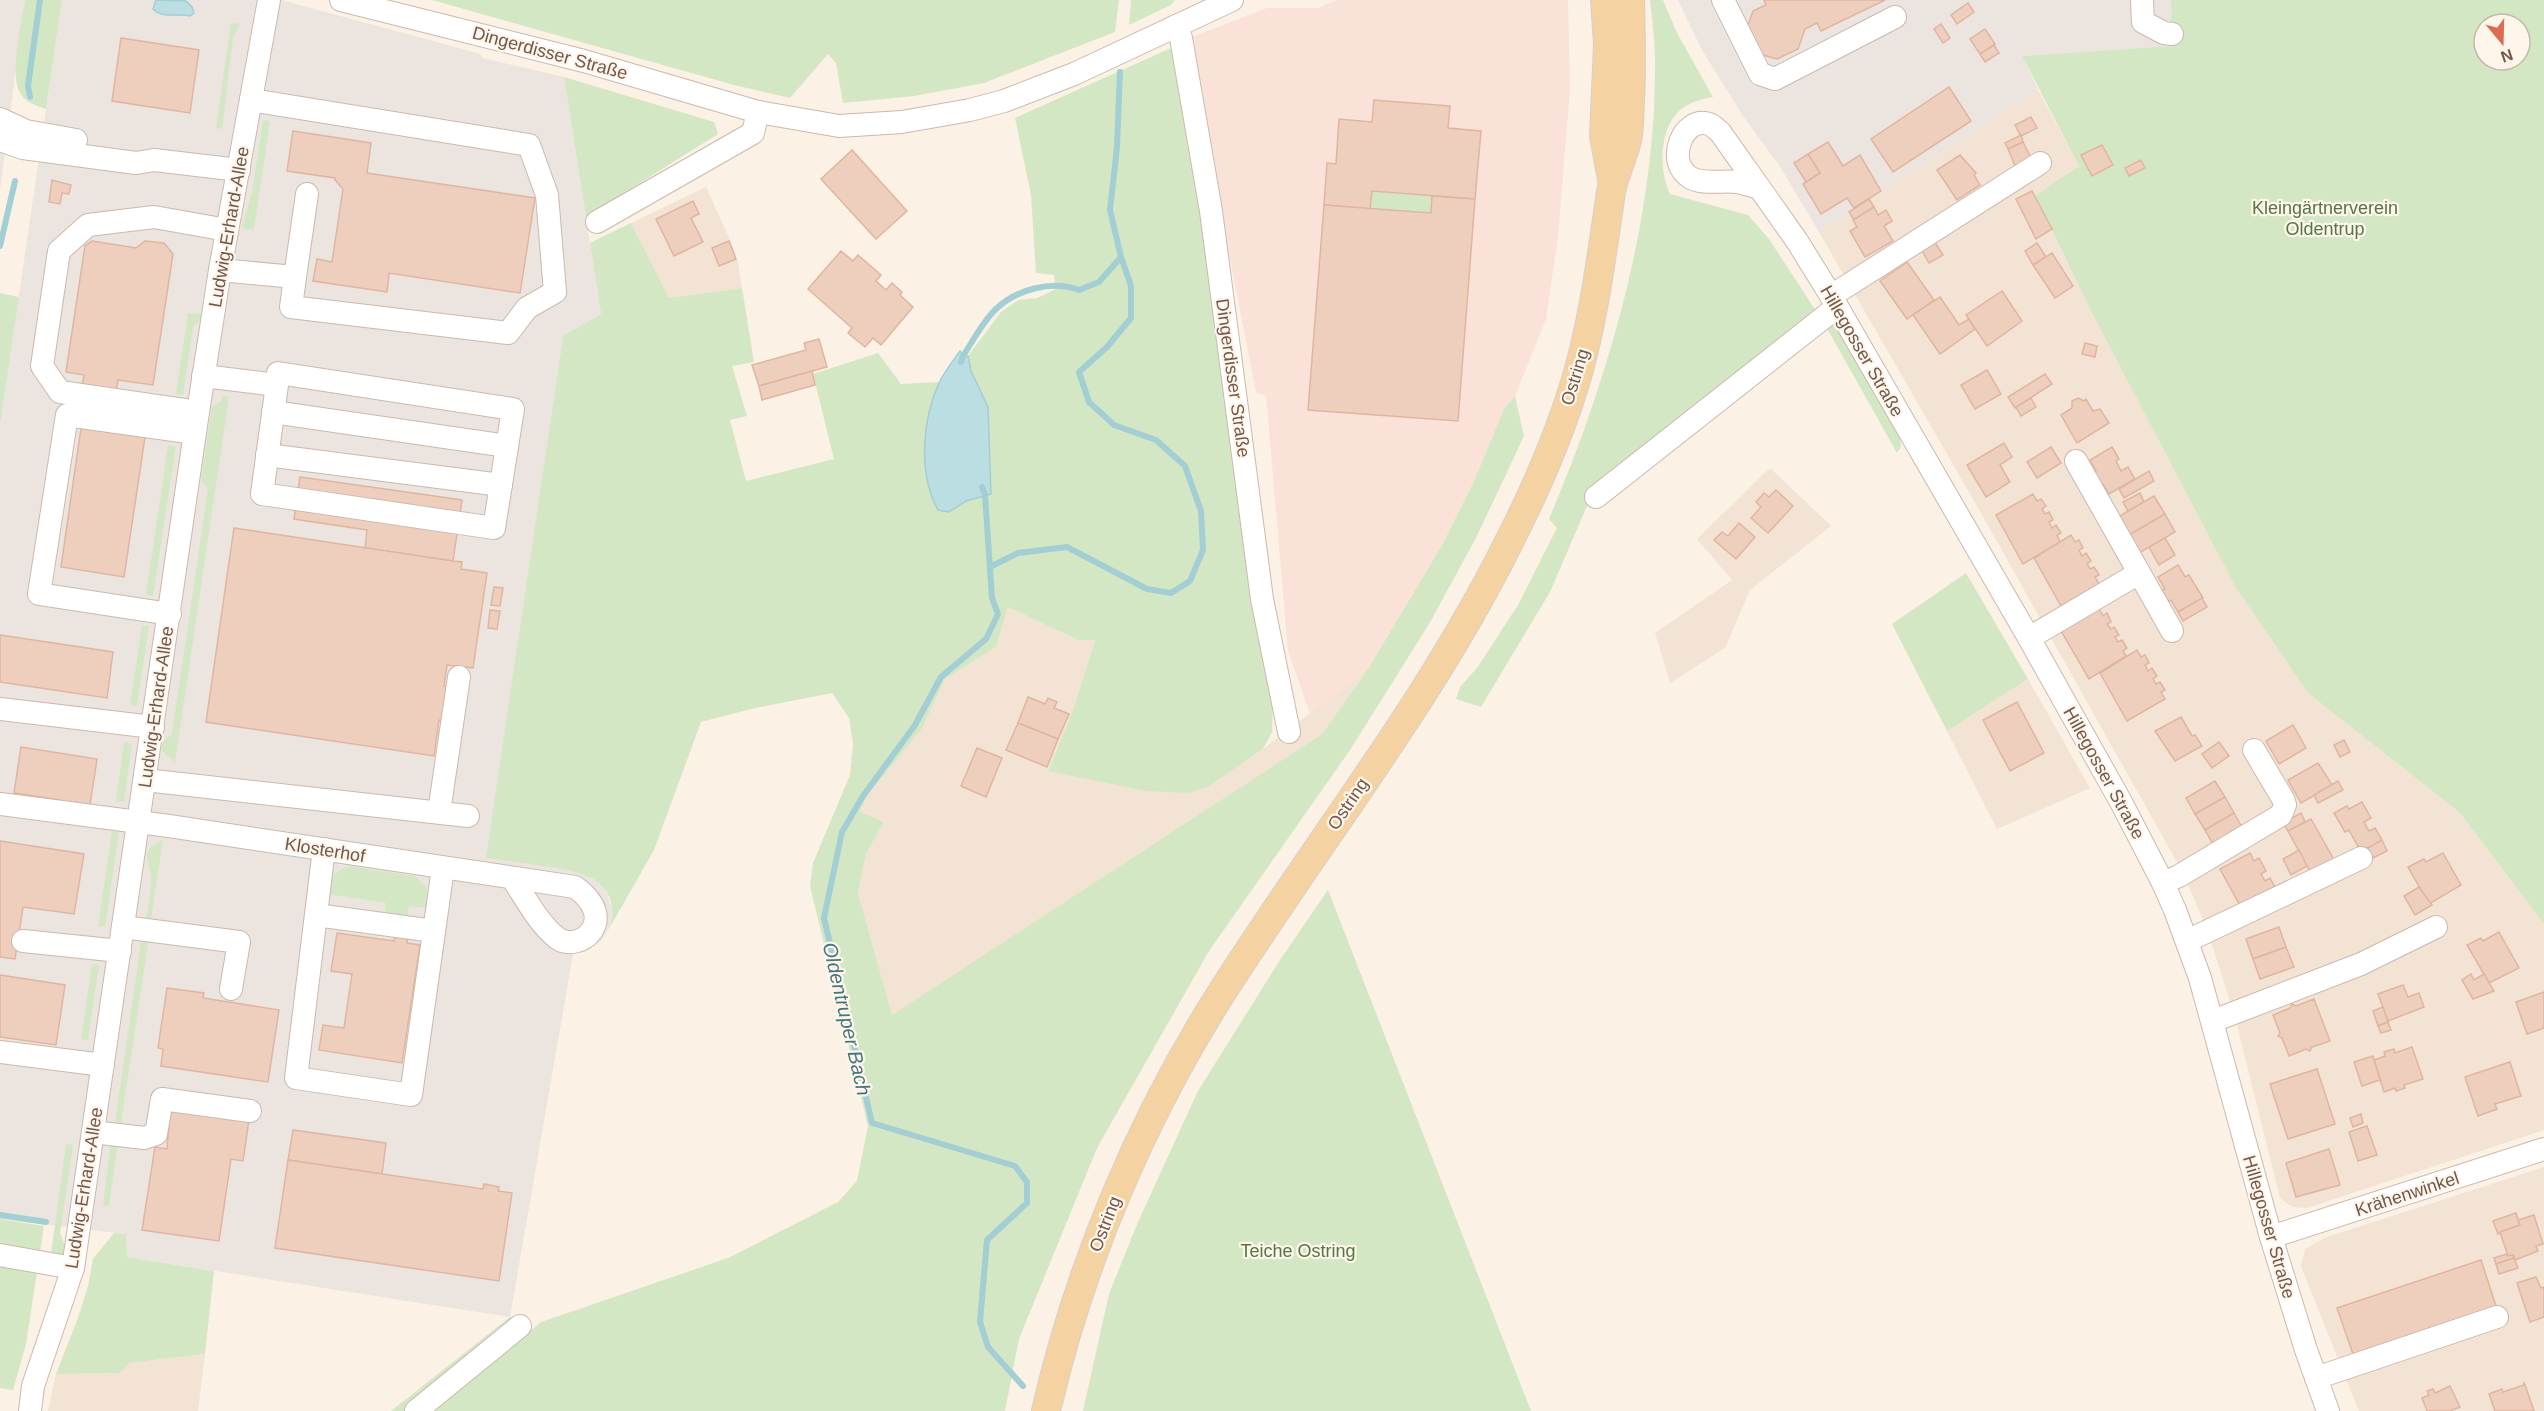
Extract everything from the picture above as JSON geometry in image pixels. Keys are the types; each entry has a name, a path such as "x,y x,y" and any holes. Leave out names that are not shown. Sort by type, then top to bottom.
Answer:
{"main road":[{"name":"Ostring","path":"1605,0 1608,44 1604,136 1613,184"},
{"name":"Ostring","path":"1046,1411 1069,1324 1094,1253 1151,1119 1185,1053 1223,989 1438,669 1476,606 1510,540 1541,471 1582,358 1592,314 1613,184 1628,139 1632,68 1630,0"}],"street":[{"name":"Ludwig-Erhard-Allee","path":"30,1411 33,1386 73,1268 203,376 269,0"},
{"name":"Dingerdisser Straße","path":"341,0 584,61 758,112 839,126 872,126 940,116 993,104 1041,88 1232,0"},
{"path":"1724,0 1760,74 1775,79 1894,17"},
{"path":"2142,0 2143,22 2164,33 2172,34"},
{"name":"Dingerdisser Straße","path":"1176,26 1181,38 1211,212 1262,599 1289,732"},
{"path":"251,100 529,145 547,195 555,292 527,308 508,333 291,307 307,194"},
{"path":"597,222 753,133 758,112"},
{"path":"0,119 26,131 144,151 154,160"},
{"path":"0,140 23,148 136,163 154,160 239,170"},
{"path":"1596,497 1834,301 2040,163"},
{"name":"Hillegosser Straße","path":"1759,188 1797,241 1834,301 2029,638 2121,802 2163,883 2187,941 2213,1021 2271,1237 2328,1411"},
{"path":"196,422 60,392 42,366 59,251 88,225 154,217 227,230"},
{"path":"220,270 296,277"},
{"path":"278,374 513,409 494,528 262,494 277,386 278,374"},
{"path":"203,376 277,386"},
{"path":"273,412 507,446"},
{"path":"170,614 39,594 67,415 196,422"},
{"path":"267,455 501,485"},
{"path":"2076,461 2172,631"},
{"path":"2029,638 2139,573"},
{"path":"439,813 459,677"},
{"path":"0,709 153,727"},
{"path":"2163,883 2180,876 2281,815 2285,805 2283,799 2254,750"},
{"path":"145,780 468,816"},
{"name":"Klosterhof","path":"0,804 138,822 512,878"},
{"path":"324,849 296,1078 411,1095 443,868"},
{"path":"2187,941 2361,858"},
{"path":"316,915 434,931"},
{"path":"123,927 239,942 231,989"},
{"path":"2213,1021 2361,964 2436,927"},
{"path":"23,941 120,951"},
{"path":"0,1052 103,1065"},
{"path":"93,1132 144,1138 156,1134 162,1099 250,1111"},
{"name":"Krähenwinkel","path":"2271,1237 2541,1157"},
{"path":"0,1255 73,1268"},
{"path":"2316,1378 2497,1317"},
{"path":"416,1411 520,1326"}],"shaded area":[{"path":"0,0 25,0 0,190"},
{"path":"62,0 281,0 481,54 482,58 564,77 601,314 563,336 487,857 575,870 602,885 612,910 610,927 601,941 585,952 573,954 510,1317 127,1257 126,1234 0,1219 0,426"},
{"path":"1337,0 1568,0 1570,90 1558,237 1546,319 1515,396 1504,409 1474,481 1442,545 1368,669 1310,714 1288,651 1266,396 1256,392 1187,39 1267,8 1318,8"},
{"path":"1678,0 2171,0 2173,46 2022,56 2038,90 1819,232 1779,165 1743,116 1702,50"},
{"path":"2038,90 2079,166 2035,197 2093,315 2236,588 2308,693 2460,813 2544,924 2544,1130 2307,1208 2292,1207 2280,1198 2235,1017 2207,929 2182,871 1977,506 1819,232"},
{"path":"706,187 731,242 738,263 742,288 669,298 631,223"},
{"path":"1770,468 1831,526 1750,590 1725,648 1670,683 1655,633 1732,580 1697,539"},
{"path":"1008,607 1078,640 1095,639 1073,710 1048,771 1209,786 1263,749 1368,669 1322,734 892,1016 858,893 866,854 884,822 859,813 866,797 921,728 945,679 996,647"},
{"path":"2028,679 2090,788 1997,829 1947,731"},
{"path":"2544,1167 2544,1411 2359,1411 2301,1266 2305,1249 2324,1238"},
{"path":"205,1354 198,1411 48,1411 56,1374 120,1373 129,1363"}],"green space":[{"path":"25,0 62,0 46,109 24,98 17,82 16,59"},
{"path":"432,0 1119,0 1115,32 984,83 914,96 843,103 836,63 828,54 790,98 734,85"},
{"path":"1131,0 1175,0 1171,5 1129,25"},
{"path":"1650,0 1663,0 1677,33 1713,97 1686,106 1669,125 1665,136 1663,160 1666,184 1670,194 1748,215 1769,239 1818,314 1593,492 1550,592 1481,707 1456,699 1460,687 1477,668 1518,605 1557,528 1549,519 1591,409 1625,294 1648,176 1655,52"},
{"name":"Kleingärtnerverein Oldentrup","path":"2171,0 2544,0 2544,924 2460,813 2308,693 2236,588 2093,315 2035,196 2079,166 2022,56 2172,46"},
{"path":"231,23 240,24 233,38 222,129 216,128"},
{"path":"1171,48 1205,213 1273,701 1272,732 1263,749 1209,786 1188,793 1146,791 1048,771 1073,710 1095,640 1078,640 1008,607 996,647 945,679 922,728 866,797 860,812 884,822 866,854 858,893 892,1015 1322,734 1368,669 1442,545 1474,481 1504,409 1515,396 1524,436 1476,538 1429,624 1350,750 1209,951 1097,1148 1019,1339 1005,1411 422,1411 509,1349 541,1322 728,1258 838,1202 857,1181 868,1126 810,886 813,863 850,775 853,744 849,718 832,693 755,708 701,722 654,850 610,927 612,911 610,898 604,887 594,880 570,871 486,858 563,336 601,314 590,243 631,223 669,298 742,288 754,362 732,366 747,416 730,420 746,481 834,459 813,374 878,353 901,384 939,382 925,436 949,512 966,501 991,494 988,407 971,371 968,356 1001,312 1018,300 1037,298 1056,289 1054,275 1036,273 1031,195 1015,118"},
{"path":"564,77 714,122 718,134 586,217"},
{"path":"263,120 270,121 254,230 242,228 252,192"},
{"path":"1372,191 1432,196 1431,213 1370,209"},
{"path":"0,293 19,297 0,426"},
{"path":"188,313 203,314 202,319 193,327 183,395 176,394"},
{"path":"1824,323 1831,324 1840,330 1900,437 1901,447 1897,453"},
{"path":"222,396 229,397 175,762 162,751 162,743 172,733 208,489 201,481 212,406 221,402"},
{"path":"168,445 176,446 153,596 146,595"},
{"path":"1966,573 2028,679 1947,731 1892,624"},
{"path":"142,626 149,626 137,706 130,705"},
{"path":"124,742 132,744 124,802 116,801"},
{"path":"112,831 119,832 105,927 98,926"},
{"path":"163,840 151,919 146,919 151,880 147,857 150,848"},
{"path":"347,866 415,876 427,888 426,908 409,906 407,921 384,917 386,903 328,894 333,875"},
{"name":"Teiche Ostring","path":"1328,890 1531,1411 1083,1411 1109,1294 1138,1222 1198,1091 1280,960"},
{"path":"142,936 149,937 121,1123 115,1122"},
{"path":"92,964 99,965 88,1040 81,1039"},
{"path":"111,1142 118,1143 109,1206 103,1205"},
{"path":"66,1144 73,1145 60,1233 66,1248 64,1255 51,1253"},
{"path":"0,1219 44,1226 26,1344 13,1390 0,1388"},
{"path":"114,1233 126,1234 127,1257 214,1271 205,1354 129,1363 120,1373 56,1374 78,1318 88,1286 93,1259"},
{"path":"510,1317 517,1319 404,1411 391,1411"}],"water":[{"path":"156,0 186,1 194,13 190,16 161,14 153,9"},
{"path":"960,351 963,356 968,356 971,371 988,407 991,494 966,501 949,512 938,510 927,480 926,430 939,383"}],"building":[{"path":"1764,0 1885,0 1821,31 1817,23 1805,29 1798,49 1777,59 1756,53 1746,31 1753,11 1766,5"},
{"path":"1968,3 1974,12 1957,24 1951,15"},
{"path":"1941,24 1950,38 1943,43 1934,29"},
{"path":"1985,29 1995,44 1980,54 1970,39"},
{"path":"121,38 199,50 190,113 112,101"},
{"path":"1994,45 1999,53 1985,62 1980,54"},
{"path":"1949,87 1971,121 1893,172 1871,139"},
{"path":"1374,100 1450,106 1448,128 1481,131 1475,199 1372,191 1370,209 1324,205 1327,163 1336,164 1339,119 1372,122"},
{"path":"2031,117 2037,128 2021,136 2015,125"},
{"path":"293,131 371,143 367,173 535,198 520,293 389,273 387,292 313,281 317,259 332,262 343,189 335,178 287,171"},
{"path":"2021,135 2023,142 2008,149 2005,143"},
{"path":"1828,142 1843,166 1860,155 1881,191 1854,208 1847,198 1821,214 1803,184 1820,173 1808,154"},
{"path":"2023,142 2031,158 2015,166 2008,149"},
{"path":"2102,145 2113,165 2092,176 2081,155"},
{"path":"852,150 907,211 876,239 821,179"},
{"path":"1808,154 1820,173 1806,182 1794,163"},
{"path":"1960,155 1976,173 1974,175 1980,185 1957,200 1937,170"},
{"path":"2141,160 2145,168 2129,176 2125,168"},
{"path":"52,180 71,185 69,194 62,193 60,204 49,202"},
{"path":"2032,191 2052,229 2036,239 2016,199"},
{"path":"1432,196 1475,199 1458,421 1308,410 1324,205 1431,213"},
{"path":"1869,199 1874,207 1854,220 1849,212"},
{"path":"693,201 699,214 691,218 703,242 674,256 656,219"},
{"path":"1874,207 1878,215 1886,210 1892,221 1884,226 1893,241 1865,257 1850,231 1857,227 1853,220"},
{"path":"92,241 136,248 145,241 164,243 173,254 153,385 118,380 116,391 82,386 84,375 66,372 85,246"},
{"path":"729,241 736,259 719,266 712,248"},
{"path":"1934,241 1943,255 1929,263 1921,249"},
{"path":"2037,243 2046,257 2033,265 2025,251"},
{"path":"841,251 853,261 858,255 881,275 876,281 886,290 892,283 902,292 900,295 913,307 881,345 873,338 865,347 848,333 852,328 808,289"},
{"path":"2052,253 2073,286 2055,298 2033,265"},
{"path":"1907,262 1934,300 1907,319 1880,281"},
{"path":"2002,291 2022,321 1987,346 1966,315"},
{"path":"1940,297 1959,325 1969,319 1975,329 1940,354 1913,315"},
{"path":"819,339 827,367 759,386 752,365 806,350 804,343"},
{"path":"2085,343 2097,346 2095,357 2082,354"},
{"path":"1987,370 2001,394 1975,409 1961,385"},
{"path":"812,371 815,385 762,400 759,386"},
{"path":"2045,374 2052,384 2015,408 2008,397"},
{"path":"2031,398 2036,407 2021,416 2016,407"},
{"path":"2078,398 2084,401 2086,399 2093,411 2100,409 2109,423 2077,443 2061,415 2072,408 2072,401"},
{"path":"81,428 145,437 124,577 61,567"},
{"path":"2004,443 2012,457 2000,465 2010,482 1986,497 1967,465"},
{"path":"2051,447 2061,463 2037,478 2027,462"},
{"path":"2112,447 2119,459 2116,461 2121,471 2128,467 2135,479 2109,494 2103,484 2100,486 2093,473 2096,471 2090,460"},
{"path":"2149,471 2154,481 2124,498 2119,489"},
{"path":"300,477 462,500 453,561 365,548 367,530 294,519"},
{"path":"1776,490 1793,506 1768,533 1751,518 1761,507 1756,502 1764,493 1769,497"},
{"path":"2140,493 2144,502 2128,511 2123,502"},
{"path":"2033,494 2037,501 2041,499 2046,506 2042,509 2045,514 2049,512 2053,520 2049,522 2052,528 2056,525 2061,533 2057,535 2060,542 2023,564 1996,515"},
{"path":"2154,496 2165,514 2129,535 2118,517"},
{"path":"2165,514 2175,532 2139,553 2129,535"},
{"path":"1739,523 1755,537 1736,559 1714,540 1722,532 1728,536"},
{"path":"234,528 462,562 461,569 487,573 473,668 447,665 444,686 457,688 452,722 439,720 434,756 206,722"},
{"path":"2071,535 2075,542 2079,540 2083,548 2079,550 2082,556 2086,553 2091,561 2087,564 2090,569 2094,567 2099,575 2095,577 2099,584 2061,606 2034,558"},
{"path":"2165,538 2175,555 2159,565 2149,547"},
{"path":"2178,565 2185,577 2189,575 2203,598 2178,612 2171,600 2167,602 2161,591 2165,589 2158,577"},
{"path":"494,587 503,588 500,606 491,605"},
{"path":"2202,598 2207,607 2183,621 2178,612"},
{"path":"2099,609 2103,616 2107,613 2111,622 2107,624 2111,629 2114,627 2119,635 2115,637 2118,642 2122,640 2127,648 2123,651 2126,656 2089,679 2061,631"},
{"path":"490,610 500,611 497,629 488,628"},
{"path":"0,635 113,652 107,698 0,682"},
{"path":"2137,650 2141,657 2145,655 2149,663 2145,665 2148,671 2152,668 2157,676 2153,679 2156,684 2160,682 2165,690 2161,692 2165,699 2127,721 2100,673"},
{"path":"1028,697 1045,704 1048,698 1057,702 1054,708 1069,714 1058,739 1018,723"},
{"path":"2017,702 2044,753 2010,771 1983,720"},
{"path":"2181,717 2192,736 2195,735 2202,746 2175,761 2155,731"},
{"path":"1018,723 1058,739 1047,767 1006,750"},
{"path":"2293,725 2306,748 2279,764 2266,741"},
{"path":"2344,740 2350,752 2340,757 2334,745"},
{"path":"2219,742 2229,756 2212,768 2202,754"},
{"path":"21,747 97,759 90,805 75,802 70,805 60,800 14,793"},
{"path":"977,748 1002,758 986,797 961,786"},
{"path":"2318,763 2332,785 2301,803 2288,780"},
{"path":"2215,781 2225,797 2195,814 2186,798"},
{"path":"2338,781 2343,790 2318,803 2314,795"},
{"path":"2225,797 2234,813 2205,830 2195,814"},
{"path":"2362,802 2371,818 2364,822 2369,831 2375,828 2382,840 2361,852 2349,830 2345,832 2334,813"},
{"path":"2234,813 2243,829 2214,846 2205,830"},
{"path":"2301,813 2305,822 2288,831 2283,823"},
{"path":"2311,819 2337,865 2313,877 2288,831"},
{"path":"2382,840 2387,851 2369,860 2364,850"},
{"path":"0,841 84,854 74,914 23,907 15,959 0,957"},
{"path":"2299,850 2307,866 2291,875 2283,859"},
{"path":"2250,853 2254,861 2259,858 2266,871 2261,874 2265,881 2270,878 2277,891 2243,911 2220,869"},
{"path":"2443,853 2461,885 2429,904 2408,867 2424,859 2426,862"},
{"path":"2419,887 2432,905 2415,915 2404,896"},
{"path":"2279,927 2286,947 2253,959 2246,939"},
{"path":"2499,932 2519,968 2489,983 2467,945 2481,938 2483,941"},
{"path":"337,933 394,941 395,935 408,937 407,943 420,945 402,1063 319,1050 323,1025 344,1028 352,974 331,971"},
{"path":"2286,947 2294,967 2260,979 2253,959"},
{"path":"2471,974 2474,980 2484,974 2494,991 2473,999 2462,980"},
{"path":"0,975 65,985 56,1045 0,1037"},
{"path":"2403,985 2408,997 2419,993 2424,1007 2388,1021 2378,994"},
{"path":"167,988 204,993 203,998 279,1010 268,1082 161,1066 163,1049 158,1048"},
{"path":"2544,992 2544,1028 2527,1034 2516,1002"},
{"path":"2314,999 2330,1041 2312,1047 2310,1051 2306,1049 2289,1056 2282,1038 2278,1036 2280,1033 2273,1015 2290,1008 2292,1004 2296,1006"},
{"path":"2383,1007 2388,1022 2378,1026 2373,1011"},
{"path":"2388,1022 2391,1030 2381,1033 2378,1026"},
{"path":"2412,1047 2423,1079 2404,1085 2405,1088 2396,1091 2395,1088 2384,1092 2374,1060 2385,1056 2384,1052 2394,1049 2395,1053"},
{"path":"2373,1056 2380,1080 2362,1086 2354,1062"},
{"path":"2510,1062 2521,1096 2495,1104 2497,1109 2478,1116 2465,1077"},
{"path":"2317,1069 2335,1124 2288,1139 2270,1084"},
{"path":"173,1109 249,1120 243,1161 231,1159 219,1241 142,1230 155,1147 167,1149 170,1113"},
{"path":"2361,1114 2363,1123 2353,1127 2350,1118"},
{"path":"2367,1126 2377,1155 2358,1161 2349,1132"},
{"path":"293,1130 386,1143 382,1174 288,1160"},
{"path":"2329,1149 2340,1185 2296,1197 2286,1163"},
{"path":"288,1160 483,1189 484,1184 499,1187 498,1191 512,1193 499,1281 275,1248"},
{"path":"2516,1213 2520,1225 2498,1234 2493,1221"},
{"path":"2534,1215 2543,1244 2536,1246 2538,1251 2515,1260 2513,1255 2508,1256 2500,1232 2520,1225 2518,1220"},
{"path":"2507,1254 2508,1256 2513,1255 2514,1258 2496,1264 2494,1258"},
{"path":"2514,1258 2518,1268 2499,1274 2496,1264"},
{"path":"2481,1260 2496,1306 2353,1354 2337,1308"},
{"path":"2536,1277 2541,1288 2544,1287 2544,1317 2530,1322 2517,1283"},
{"path":"2524,1382 2534,1411 2495,1411 2489,1394 2524,1385"},
{"path":"2450,1386 2460,1407 2450,1411 2427,1411 2422,1398 2429,1395 2427,1391 2433,1389 2435,1393"}],"waterway":[{"path":"30,97 28,86 40,0"},
{"name":"Oldentruper Bach","path":"961,362 982,325 1004,302 1024,292 1046,286 1079,290 1099,282 1121,257 1110,210 1117,147 1120,72"},
{"path":"0,246 15,181"},
{"name":"Oldentruper Bach","path":"990,567 1018,553 1067,547 1147,589 1171,593 1190,581 1203,550 1201,511 1185,466 1156,440 1114,425 1089,402 1079,372 1107,347 1131,318 1131,286 1121,257"},
{"name":"Oldentruper Bach","path":"982,487 985,495 992,598 998,614 986,639 941,677 915,725 863,796 842,832 824,918 872,1123 1015,1166 1027,1182 1027,1203 987,1240 980,1322 988,1347 1023,1386"},
{"path":"0,1215 46,1222"}]}
